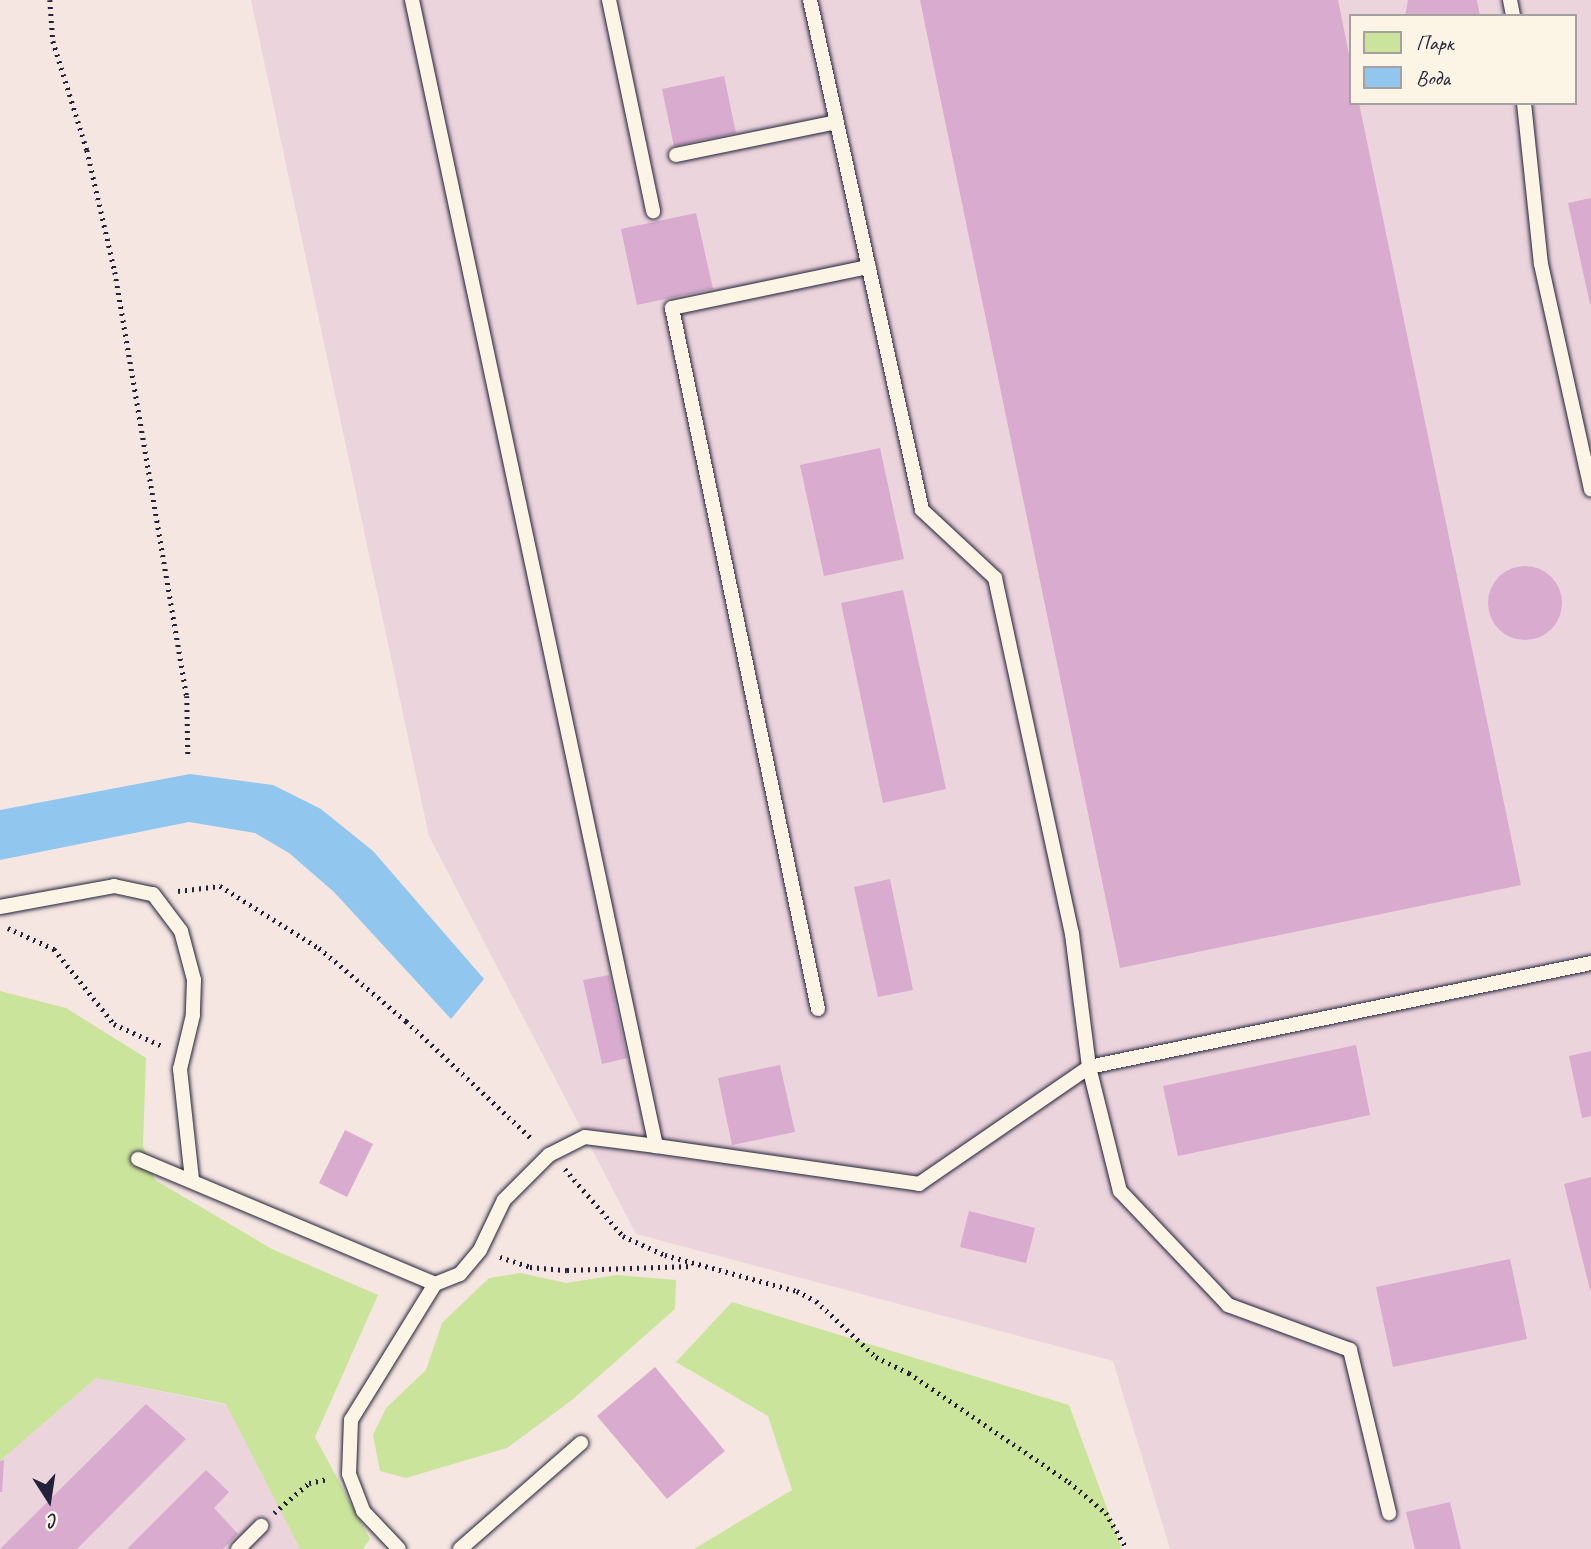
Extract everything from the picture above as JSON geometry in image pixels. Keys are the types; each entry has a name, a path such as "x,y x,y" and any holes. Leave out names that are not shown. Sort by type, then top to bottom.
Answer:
{"lane":[{"path":"412,0 656,1146"},
{"path":"609,0 653,211"},
{"path":"810,0 922,510 995,578 1072,934 1089,1067 1120,1191 1228,1305 1350,1350 1389,1513"},
{"path":"1524,105 1541,264 1591,490"},
{"path":"676,155 837,122"},
{"path":"818,1009 672,308 869,267"},
{"path":"0,907 114,886 153,894 181,931 194,980 193,1015 180,1069 192,1179"},
{"path":"399,1549 363,1511 349,1474 351,1420 435,1284 460,1275 480,1250 504,1200 549,1155 585,1137 919,1184 1089,1067 1591,963"},
{"path":"138,1159 192,1179 435,1284"},
{"path":"460,1549 581,1443"},
{"path":"238,1549 261,1526"}],"path":[{"path":"50,0 53,41 87,150 115,272 187,696 188,755"},
{"path":"153,894 220,886 279,920 406,1021 549,1155 623,1236 697,1266 797,1291 816,1301 876,1357 909,1373 1069,1482 1105,1513 1127,1549"},
{"path":"0,926 54,949 114,1024 159,1042 180,1069"},
{"path":"480,1250 530,1267 567,1270 697,1266"},
{"path":"261,1526 309,1483 349,1474"}],"shaded area":[{"path":"251,0 1591,0 1591,1549 1170,1549 1113,1361 636,1234 429,836"},
{"path":"96,1378 227,1405 300,1549 0,1549 0,1461"}],"green space":[{"path":"0,991 66,1008 146,1058 143,1146 155,1180 272,1249 378,1295 315,1437 370,1539 363,1549 300,1549 226,1404 96,1378 0,1461"},
{"path":"521,1273 566,1283 617,1275 676,1280 675,1309 572,1400 507,1448 406,1478 380,1471 373,1435 386,1408 426,1370 442,1323 489,1278"},
{"path":"732,1302 1069,1405 1122,1549 694,1549 792,1490 768,1416 676,1362"}],"water":[{"path":"190,774 273,785 321,809 373,851 484,979 451,1019 334,892 289,853 255,833 189,822 0,860 0,810"}],"building":[{"path":"920,0 1338,0 1350,59 1350,105 1359,105 1521,885 1120,968"},
{"path":"1408,0 1477,0 1480,14 1405,14"},
{"path":"724,76 736,133 674,146 662,89"},
{"path":"1591,198 1591,304 1590,304 1568,203"},
{"path":"696,213 713,289 637,305 621,229"},
{"path":"880,448 904,559 824,576 800,465"},
{"path":"1518,566 1532,566 1546,572 1556,582 1562,603 1556,624 1546,634 1532,640 1518,640 1504,634 1494,624 1488,610 1488,596 1494,582 1504,572"},
{"path":"903,590 946,789 883,803 841,603"},
{"path":"890,879 913,990 878,997 854,887"},
{"path":"609,975 627,1058 602,1064 583,980"},
{"path":"1356,1045 1370,1115 1178,1156 1163,1086"},
{"path":"1591,1051 1591,1116 1582,1118 1569,1056"},
{"path":"780,1065 795,1132 732,1145 718,1078"},
{"path":"345,1130 373,1144 347,1197 319,1183"},
{"path":"1591,1177 1591,1290 1590,1290 1564,1184"},
{"path":"969,1211 1035,1228 1026,1263 960,1247"},
{"path":"1510,1259 1527,1339 1393,1367 1376,1287"},
{"path":"655,1367 725,1451 667,1499 597,1416"},
{"path":"146,1404 186,1439 77,1549 0,1549"},
{"path":"4,1460 2,1492 0,1492 0,1461"},
{"path":"206,1470 229,1492 214,1508 238,1534 223,1549 127,1549"},
{"path":"1450,1502 1461,1549 1415,1549 1406,1512"}]}
